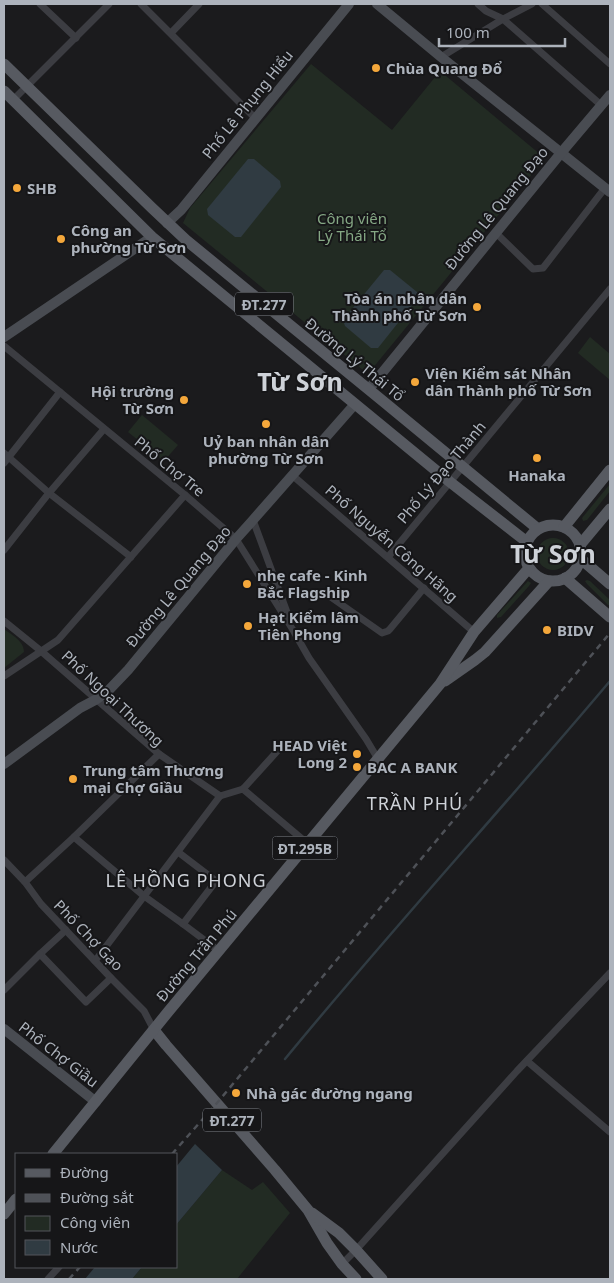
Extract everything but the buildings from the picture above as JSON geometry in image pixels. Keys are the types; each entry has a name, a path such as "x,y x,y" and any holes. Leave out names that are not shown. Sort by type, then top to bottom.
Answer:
{"main road":[{"name":"Phố Lê Phụng Hiểu","path":"167,223 181,210 349,4"},
{"path":"377,4 608,190"},
{"name":"Đường Lý Thái Tổ","path":"4,64 186,240 538,529"},
{"name":"ĐT.277","path":"4,91 152,237 450,482 527,542"},
{"name":"Đường Lê Quang Đạo","path":"368,389 610,95"},
{"path":"4,337 152,237 167,223"},
{"path":"260,326 273,311"},
{"path":"355,404 368,389"},
{"name":"Đường Lê Quang Đạo","path":"4,764 80,708 108,691 128,670 236,539 355,404"},
{"path":"564,527 610,470"},
{"path":"580,546 610,509"},
{"path":"545,526 564,527 578,539 581,559 573,573 557,581 549,581 537,576 529,568 525,554 527,542 538,529 545,526"},
{"path":"581,559 610,584"},
{"name":"Đường Trần Phú","path":"54,1153 440,684 474,632 529,568"},
{"path":"565,578 610,617"},
{"name":"Đường Trần Phú","path":"440,684 475,660 490,646 549,581"},
{"path":"474,632 490,646"},
{"path":"464,649 475,660"},
{"name":"Phố Chợ Giầu","path":"4,1029 96,1102"},
{"name":"ĐT.277","path":"154,1030 276,1170 308,1210 327,1243 342,1264 356,1279"},
{"path":"4,1214 15,1200"},
{"name":"ĐT.277","path":"308,1210 339,1233 382,1279"}],"street":[{"path":"40,4 76,38"},
{"path":"13,100 110,4"},
{"path":"141,4 255,118"},
{"path":"171,33 199,4"},
{"path":"478,4 486,11 503,19 601,106"},
{"path":"441,57 503,19 532,4"},
{"path":"542,4 610,64"},
{"path":"496,233 534,269 543,268 608,190"},
{"name":"Phố Lý Đạo Thành","path":"388,557 610,289"},
{"name":"Phố Chợ Tre","path":"4,346 236,539 309,658 366,738 378,759"},
{"path":"60,392 6,458 131,557"},
{"path":"4,550 49,493 104,429"},
{"name":"Phố Nguyễn Công Hãng","path":"292,475 474,632"},
{"path":"4,676 58,640 185,495"},
{"name":"Phố Chợ Tre","path":"253,520 293,630"},
{"path":"326,593 382,633 390,629 424,588"},
{"name":"Phố Ngoại Thương","path":"4,621 159,754 25,882"},
{"path":"95,961 220,796 243,789 281,747"},
{"path":"159,754 220,796"},
{"path":"243,789 308,844"},
{"path":"74,837 144,896 219,951"},
{"path":"178,852 216,881 183,924"},
{"name":"Phố Chợ Gạo","path":"4,860 25,882 41,904 144,1011 154,1030"},
{"path":"4,990 66,930"},
{"path":"40,954 86,1002 111,978"},
{"path":"342,1264 610,973"},
{"path":"527,1061 610,1132"},
{"path":"48,1279 58,1268"}],"green space":[{"name":"Công viên Lý Thái Tổ","path":"311,64 392,130 440,71 541,155 541,163 372,369 363,370 183,223 190,208"},
{"path":"590,337 610,354 610,380 578,353"},
{"path":"142,415 178,445 164,461 128,432"},
{"path":"610,484 610,491 587,520 583,521 582,518"},
{"path":"553,538 559,539 564,543 568,548 568,560 564,565 559,569 553,570 547,569 542,565 538,560 537,554 538,548 542,543 547,539"},
{"path":"587,580 610,600 610,605 587,584 585,581"},
{"path":"528,581 531,583 529,586 501,617 497,618 497,615"},
{"path":"4,629 20,641 24,652 4,668"},
{"path":"222,1170 252,1190 263,1182 290,1213 237,1279 132,1279 141,1268 178,1268 178,1223"}],"water":[{"path":"248,159 254,159 280,181 281,187 241,237 235,237 208,215 207,209"},
{"path":"384,270 390,270 417,292 417,299 378,348 371,348 345,326 343,320"},
{"path":"195,1144 222,1170 178,1223 178,1165"},
{"path":"94,1268 141,1268 132,1279 85,1279"}],"waterway":[{"path":"285,1059 365,963 610,681"}],"railway":[{"path":"173,1153 217,1103 610,633"},
{"path":"69,1279 79,1268"}],"place":[{"name":"Chùa Quang Đổ","path":"376,68"},
{"name":"SHB","path":"17,188"},
{"name":"Công an phường Từ Sơn","path":"61,239"},
{"name":"Tòa án nhân dân Thành phố Từ Sơn","path":"477,307"},
{"name":"Viện Kiểm sát Nhân dân Thành phố Từ Sơn","path":"415,382"},
{"name":"Hội trường Từ Sơn","path":"184,400"},
{"name":"Uỷ ban nhân dân phường Từ Sơn","path":"266,424"},
{"name":"Hanaka","path":"537,458"},
{"name":"nhẹ cafe - Kinh Bắc Flagship","path":"247,584"},
{"name":"Hạt Kiểm lâm Tiên Phong","path":"248,626"},
{"name":"BIDV","path":"547,630"},
{"name":"HEAD Việt Long 2","path":"357,754"},
{"name":"BAC A BANK","path":"357,767"},
{"name":"Trung tâm Thương mại Chợ Giầu","path":"73,779"},
{"name":"Nhà gác đường ngang","path":"236,1093"}],"district":[{"name":"Từ Sơn","path":"300,381"},
{"name":"Từ Sơn","path":"553,553"},
{"name":"TRẦN PHÚ","path":"415,803"},
{"name":"LÊ HỒNG PHONG","path":"186,880"}]}
